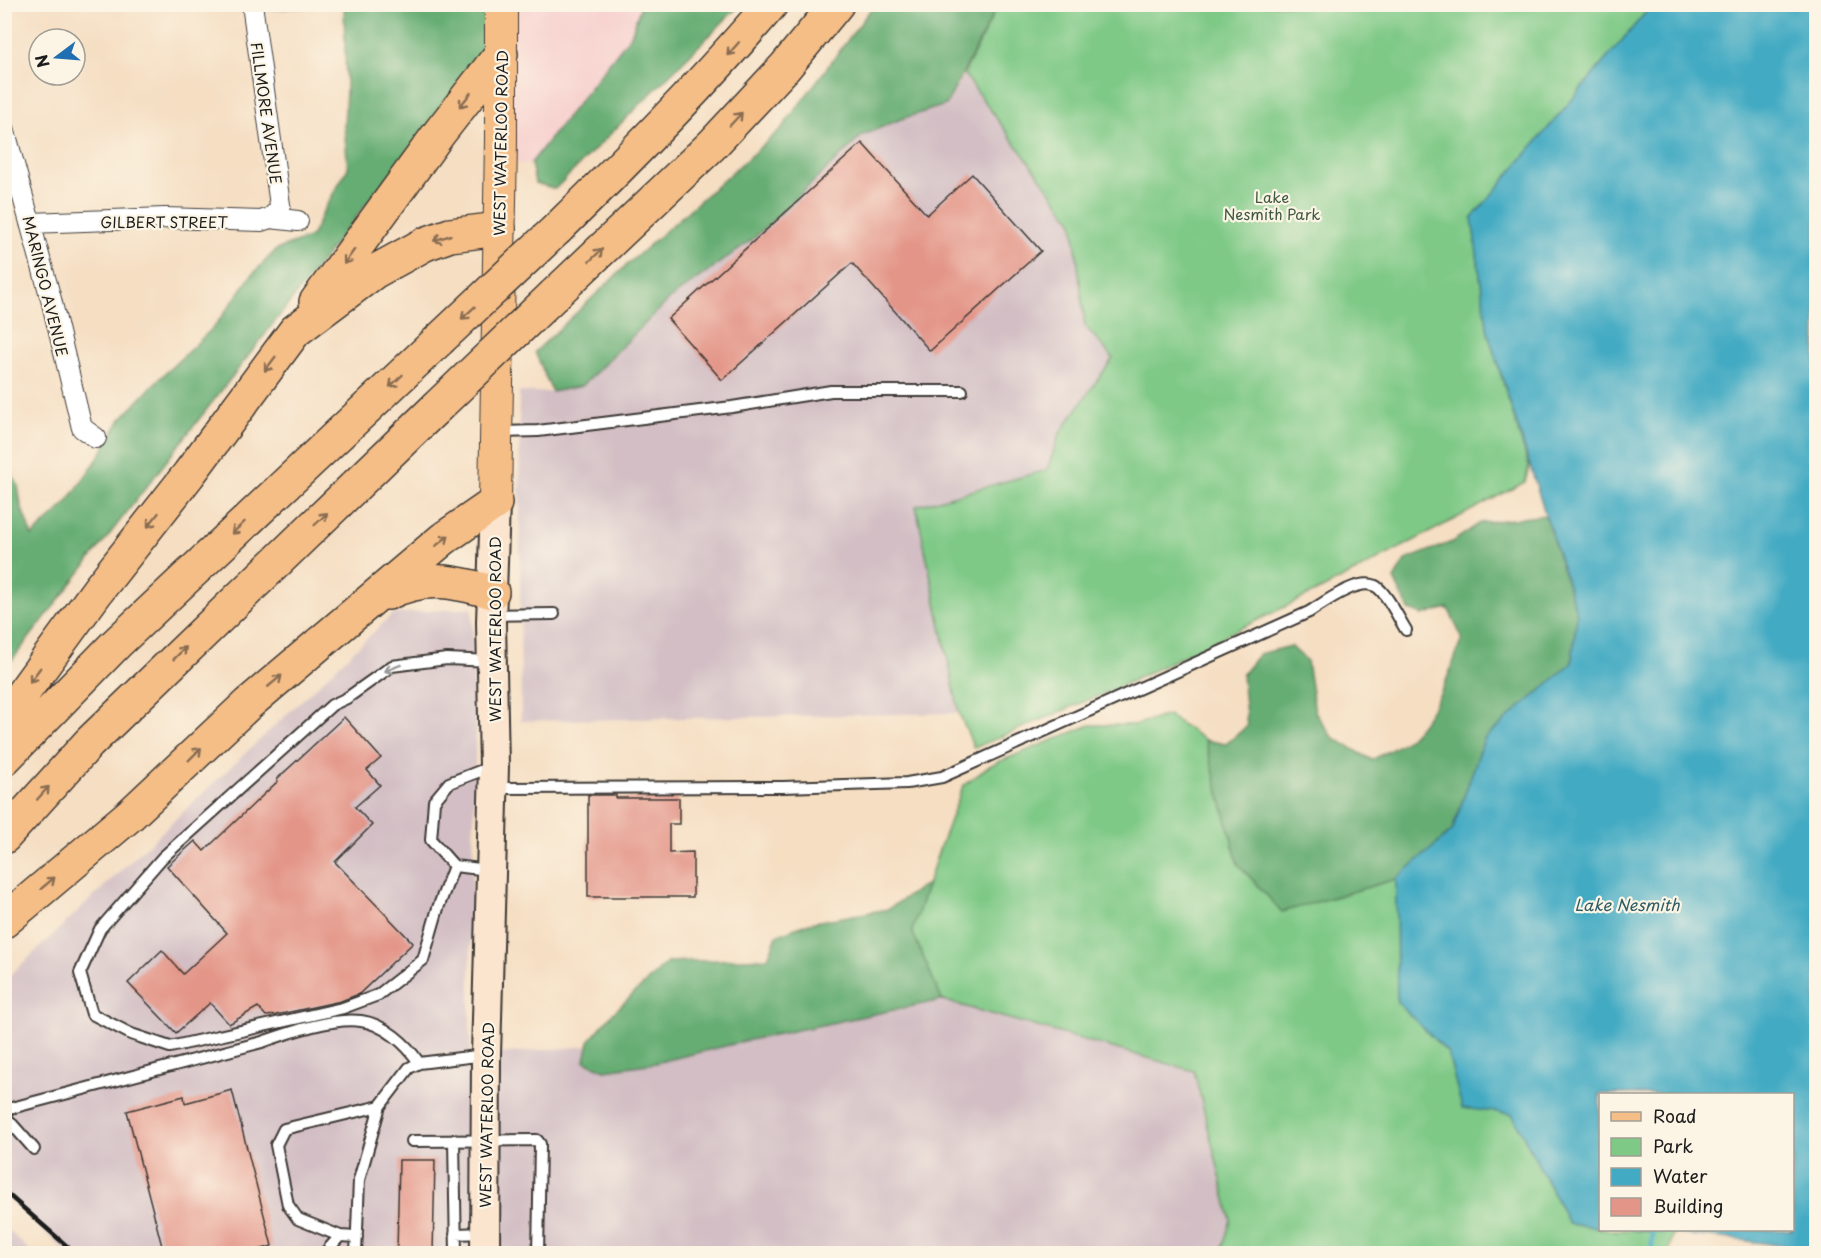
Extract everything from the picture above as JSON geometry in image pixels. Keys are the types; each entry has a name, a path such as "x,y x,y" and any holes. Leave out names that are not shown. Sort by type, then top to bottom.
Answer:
{"highway":[{"path":"4,759 117,643 625,164 718,66 771,4"},
{"path":"4,837 97,735 712,146 785,67 837,4"},
{"path":"4,719 98,590 189,474 440,132 501,54"},
{"path":"295,331 374,272 425,244 450,235 499,229"},
{"path":"4,921 130,815 248,704 443,539 495,503"},
{"path":"365,606 404,585 426,580 466,585 492,604"}],"main road":[{"name":"WEST WATERLOO ROAD","path":"485,1243 486,1055 494,777 492,604 501,4"}],"street":[{"name":"FILLMORE AVENUE","path":"252,4 280,205 278,211 270,218"},
{"name":"MARINGO AVENUE","path":"4,128 51,299 82,428 96,438"},
{"name":"GILBERT STREET","path":"30,223 165,218 261,221 270,218 298,221"}],"lane":[{"path":"496,432 550,430 732,407 831,391 962,391"},
{"path":"490,870 454,866 431,840 434,801 449,783 494,777 783,787 907,783 942,777 1310,612 1351,587 1371,584 1380,588 1406,630"},
{"path":"492,604 554,614"},
{"path":"454,866 438,908 423,960 378,995 343,1008 170,1047 131,1034 92,1014 80,973 100,929 162,858 333,705 347,698 392,666 447,659 492,661"},
{"path":"4,1110 262,1042 297,1030 342,1021 363,1021 393,1034 411,1051 419,1063"},
{"path":"356,1254 359,1180 380,1106 409,1068 419,1063 486,1055"},
{"path":"357,1237 340,1236 298,1218 288,1204 276,1145 284,1129 380,1106"},
{"path":"4,1115 34,1149"},
{"path":"454,1140 456,1254"},
{"path":"412,1141 537,1140 540,1144 538,1254"},
{"path":"455,1233 485,1243"},
{"path":"324,1254 340,1236"}],"shaded area":[{"path":"501,5 641,5 631,34 531,163 501,166"},
{"path":"964,74 1073,222 1085,326 1113,357 1060,433 1048,470 916,506 959,713 521,721 519,392 552,392 582,386 672,297 753,239 863,135 901,119 946,105"},
{"path":"472,608 476,723 470,978 470,1130 476,1253 67,1253 5,1197 4,981 393,614"},
{"path":"942,1000 1194,1071 1231,1220 1221,1254 485,1254 486,1055 805,1027"},
{"path":"5,1227 32,1253 5,1253"}],"green space":[{"path":"262,4 341,5 263,10"},
{"path":"344,5 485,5 482,55 5,669 4,459 18,485 21,506 32,536 65,505 97,460 121,419 215,326 251,276 276,250 311,237 348,168 344,126 346,90"},
{"path":"641,5 740,5 555,189 535,183 531,163 631,35"},
{"path":"874,5 998,5 946,105 901,119 863,135 753,239 672,297 582,386 552,392 535,352 629,263 781,129"},
{"name":"Lake Nesmith Park","path":"998,5 1652,5 1472,218 1488,333 1529,467 1525,482 1326,587 1117,688 974,748 959,713 916,506 1047,470 1060,433 1113,358 1085,326 1073,222 964,74"},
{"path":"1545,515 1577,614 1572,663 1484,739 1452,831 1396,879 1282,912 1238,864 1205,740 1226,744 1247,726 1242,675 1259,654 1291,646 1307,661 1315,712 1332,737 1372,760 1405,741 1419,727 1435,704 1462,638 1448,608 1422,615 1409,610 1394,579 1405,560 1452,542 1480,523"},
{"path":"1168,715 1205,740 1238,864 1282,912 1396,879 1397,1002 1448,1053 1462,1107 1512,1114 1569,1224 1599,1227 1599,1231 1673,1233 1669,1253 1221,1253 1231,1220 1194,1071 942,1000 912,931 963,786 991,765 1090,725 1134,725"},
{"path":"928,883 912,931 942,1000 754,1039 655,1063 605,1070 585,1061 589,1041 612,1014 668,962 768,958 777,935 809,923 888,909"}],"water":[{"name":"Lake Nesmith","path":"1652,5 1816,5 1816,1250 1644,1231 1794,1231 1794,1093 1599,1093 1599,1227 1569,1224 1512,1114 1462,1108 1448,1053 1397,1002 1396,879 1452,831 1484,739 1572,663 1577,614 1488,333 1472,218"}],"building":[{"path":"862,143 927,215 972,174 1041,251 930,351 852,263 722,380 668,319"},
{"path":"344,717 381,758 367,770 380,785 355,807 372,825 335,862 413,943 359,994 341,1001 266,1016 258,1007 229,1024 210,1003 176,1033 128,983 162,950 183,974 227,933 167,866 195,841 204,851"},
{"path":"588,795 616,795 616,798 679,798 679,824 669,824 669,853 693,852 693,897 588,897"},
{"path":"232,1090 272,1246 245,1254 164,1254 127,1111 184,1096 185,1103"},
{"path":"399,1160 435,1160 433,1254 397,1254"}],"waterway":[{"path":"1652,1231 1652,1254"}],"railway":[{"path":"4,1191 76,1254"}]}
